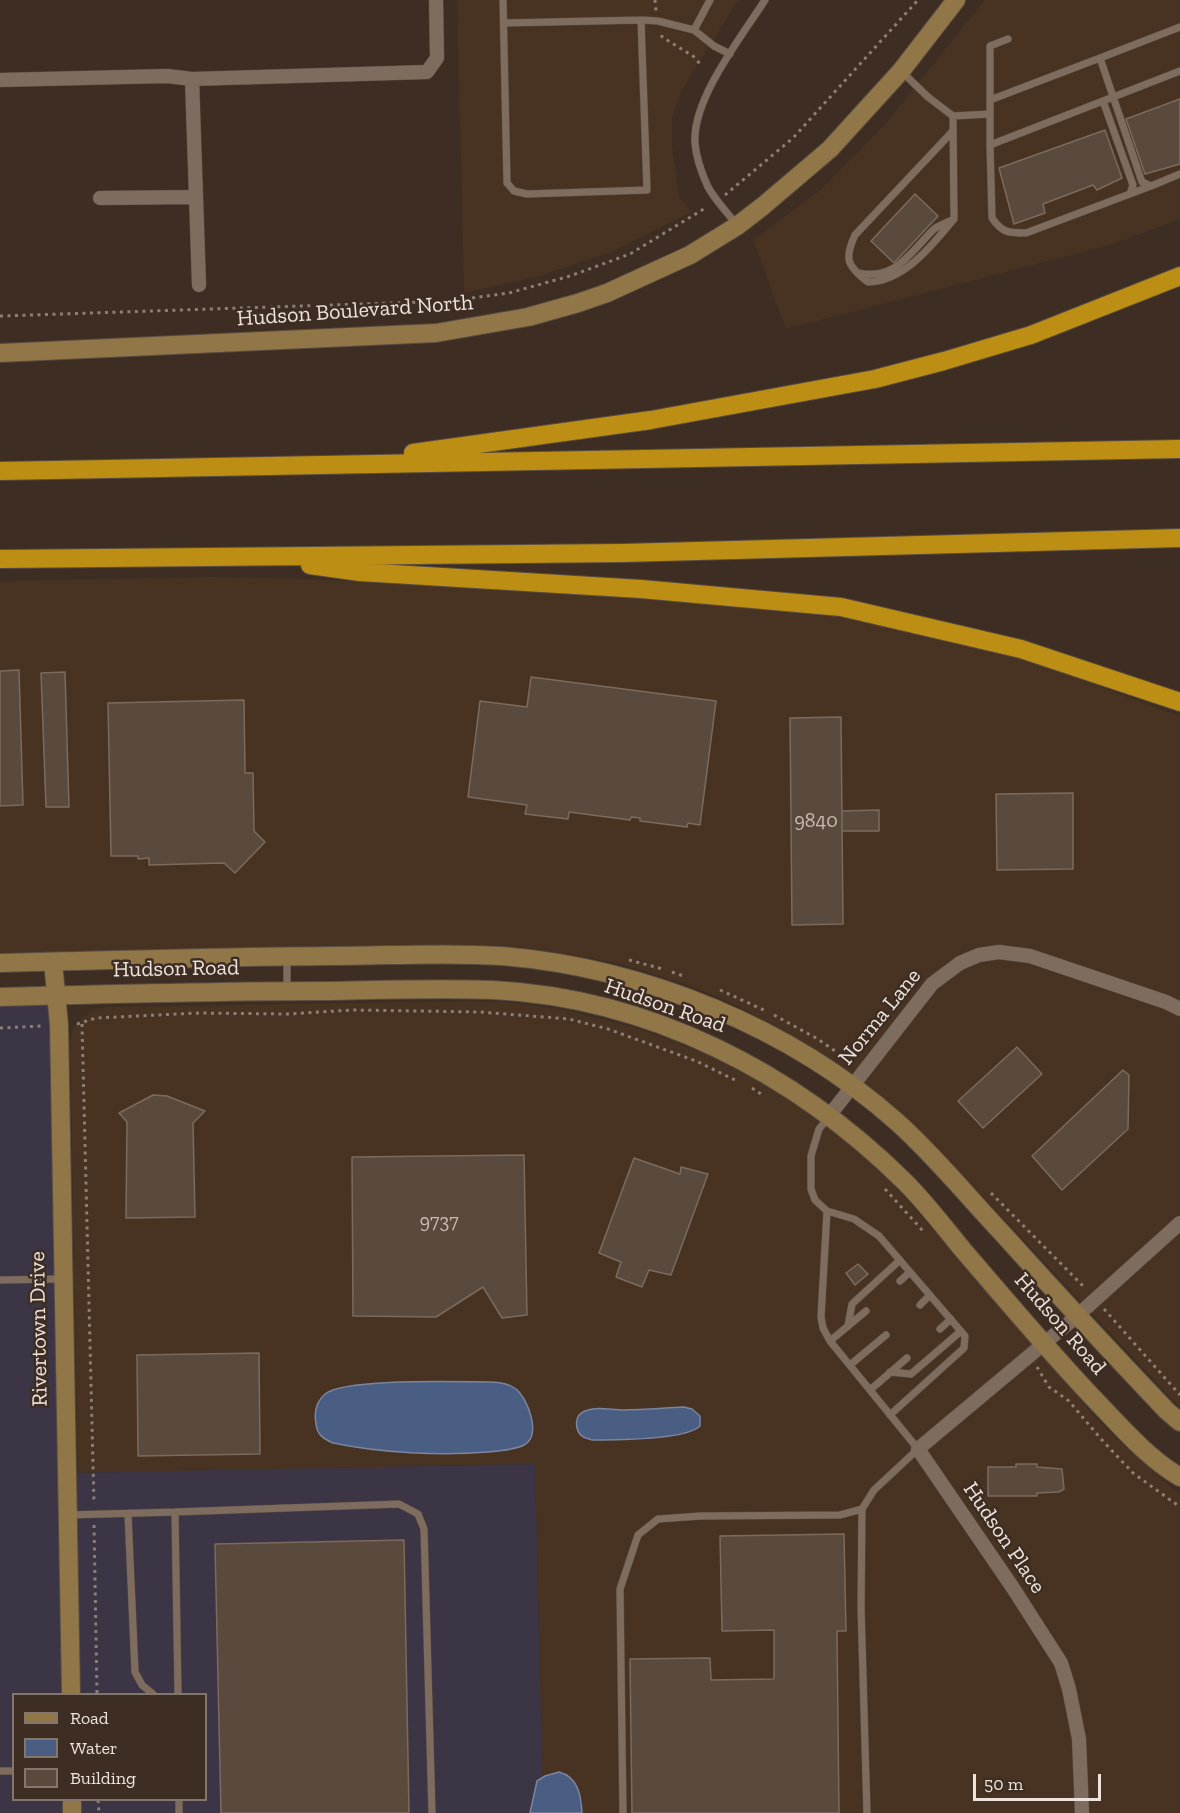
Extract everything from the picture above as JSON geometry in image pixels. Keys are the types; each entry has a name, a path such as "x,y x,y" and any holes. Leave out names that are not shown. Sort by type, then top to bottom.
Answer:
{"highway":[{"path":"331,464 651,420 875,379 1031,335 1180,276"},
{"path":"0,471 1180,449"},
{"path":"0,559 623,553 1180,538"},
{"path":"236,556 360,572 640,589 842,607 1021,649 1180,702"}],"street":[{"path":"0,80 427,72 437,58 436,0"},
{"name":"Hudson Boulevard North","path":"0,353 424,334 498,323 578,303 607,293 690,255 737,226 830,148 901,71 956,0"},
{"path":"192,78 198,285"},
{"path":"100,198 196,197"},
{"name":"Norma Lane","path":"830,1116 932,984 960,963 978,955 999,952 1030,956 1166,1002 1180,1009"},
{"name":"Hudson Road","path":"0,963 287,956 501,956 623,976 670,990 712,1007 805,1056 852,1086 897,1123 940,1166 1077,1316 1180,1422"},
{"name":"Rivertown Drive","path":"53,962 59,1025 71,1693"},
{"name":"Hudson Road","path":"0,997 287,991 494,990 568,1000 616,1010 699,1039 787,1086 874,1151 910,1186 1087,1391 1132,1438 1180,1477"},
{"path":"918,1449 1077,1316 1180,1223"},
{"name":"Hudson Place","path":"918,1449 1061,1663 1070,1689 1079,1739 1082,1813"}],"lane":[{"path":"503,0 507,183 514,191 527,194 647,190 641,20"},
{"path":"694,30 710,0"},
{"path":"737,226 709,188 695,143 696,122 705,97 765,0"},
{"path":"504,23 658,21 694,30 714,46 730,54"},
{"path":"990,100 1180,27"},
{"path":"1008,39 990,46 992,218 998,228 1011,233 1026,233 1180,174"},
{"path":"1100,58 1142,182 1151,186"},
{"path":"901,71 928,97 953,116 990,114"},
{"path":"990,145 1180,71"},
{"path":"1103,101 1133,185 1130,194"},
{"path":"953,116 954,219 918,258 886,280 868,282 850,267 848,251 855,235 953,131"},
{"path":"287,956 287,991"},
{"path":"830,1116 819,1129 811,1156 811,1189 815,1200 827,1211 854,1219 879,1236 965,1336 964,1348 890,1415"},
{"path":"827,1211 821,1317 823,1328 830,1341 918,1449 874,1490 862,1509 861,1607 867,1813"},
{"path":"848,1326 852,1304 900,1260"},
{"path":"900,1281 910,1272"},
{"path":"0,1280 62,1280"},
{"path":"920,1305 930,1295"},
{"path":"830,1341 866,1311"},
{"path":"940,1329 951,1319"},
{"path":"890,1372 911,1374 961,1331"},
{"path":"850,1365 886,1335"},
{"path":"870,1390 907,1358"},
{"path":"68,1515 399,1504 418,1514 424,1529 432,1813"},
{"path":"623,1813 620,1589 638,1535 658,1519 701,1516 840,1515 862,1509"},
{"path":"175,1512 178,1693"},
{"path":"128,1514 135,1672 142,1685 151,1693"}],"path":[{"path":"0,316 449,301 509,293 570,276 630,254 718,201 793,138 918,0"},
{"path":"97,1693 82,1024 96,1018 107,1017 199,1013 288,1014 352,1010 480,1012 569,1019 608,1029 696,1060 772,1100"},
{"path":"0,1028 27,1028"},
{"path":"879,1183 930,1239"},
{"path":"1122,1329 1180,1395"},
{"path":"1046,1383 1069,1401 1133,1473 1180,1507"}],"shaded area":[{"path":"457,0 738,0 682,90 672,118 672,146 679,195 691,212 609,253 536,277 464,293"},
{"path":"985,0 1180,0 1180,219 1110,245 786,329 753,240 822,189 887,122"},
{"path":"283,578 604,593 817,613 861,620 1016,656 1180,716 1180,1408 940,1150 898,1109 838,1063 733,1004 688,985 624,965 591,958 529,948 488,945 0,953 0,581"},
{"path":"56,996 67,1473 535,1464 543,1813 0,1813 0,997"},
{"path":"505,1002 561,1009 637,1028 701,1052 794,1103 859,1152 894,1185 1105,1428 1180,1495 1180,1813 543,1813 535,1464 78,1473 70,1042 77,1022 92,1010 109,1007"}],"water":[{"path":"490,1382 513,1387 525,1401 533,1426 532,1434 524,1445 506,1450 470,1453 431,1454 390,1451 333,1443 322,1436 317,1428 315,1416 318,1404 325,1394 337,1389 378,1383"},
{"path":"684,1407 692,1409 700,1416 700,1426 692,1431 665,1437 592,1440 580,1434 576,1423 581,1413 599,1408 631,1410"},
{"path":"559,1772 574,1782 581,1800 582,1813 530,1813 537,1781"}],"building":[{"path":"1180,99 1180,164 1145,174 1126,119"},
{"path":"1105,130 1122,178 1097,190 1093,185 1043,204 1045,213 1014,224 999,168"},
{"path":"915,194 938,216 894,263 871,241"},
{"path":"19,670 23,805 0,806 0,671"},
{"path":"65,672 69,807 46,807 41,673"},
{"path":"531,677 716,701 700,825 688,823 687,827 640,821 640,818 631,817 630,820 569,812 568,819 525,814 527,805 468,797 480,701 527,707"},
{"path":"244,700 245,773 253,773 254,831 265,842 235,873 224,863 149,865 149,858 111,856 108,703"},
{"path":"841,717 843,924 792,925 790,718"},
{"path":"1073,793 1073,869 997,870 996,794"},
{"path":"879,810 879,831 842,831 842,811"},
{"path":"1017,1047 1042,1074 983,1128 958,1101"},
{"path":"1123,1070 1129,1075 1128,1129 1062,1190 1032,1156"},
{"path":"153,1095 167,1096 205,1111 193,1123 195,1217 126,1218 127,1122 119,1113"},
{"path":"524,1155 527,1315 502,1318 483,1287 436,1317 353,1316 352,1157"},
{"path":"634,1158 680,1174 681,1167 708,1174 671,1275 649,1270 642,1287 616,1277 621,1262 599,1253"},
{"path":"858,1264 868,1274 855,1285 846,1273"},
{"path":"259,1353 260,1454 138,1456 137,1355"},
{"path":"1016,1464 1037,1464 1037,1467 1062,1469 1064,1489 1059,1492 1037,1493 1037,1496 988,1496 988,1467 1016,1467"},
{"path":"844,1534 846,1631 837,1631 839,1813 632,1813 630,1659 710,1658 711,1680 774,1679 774,1630 722,1631 720,1536"},
{"path":"404,1540 409,1813 221,1813 215,1544"}]}
